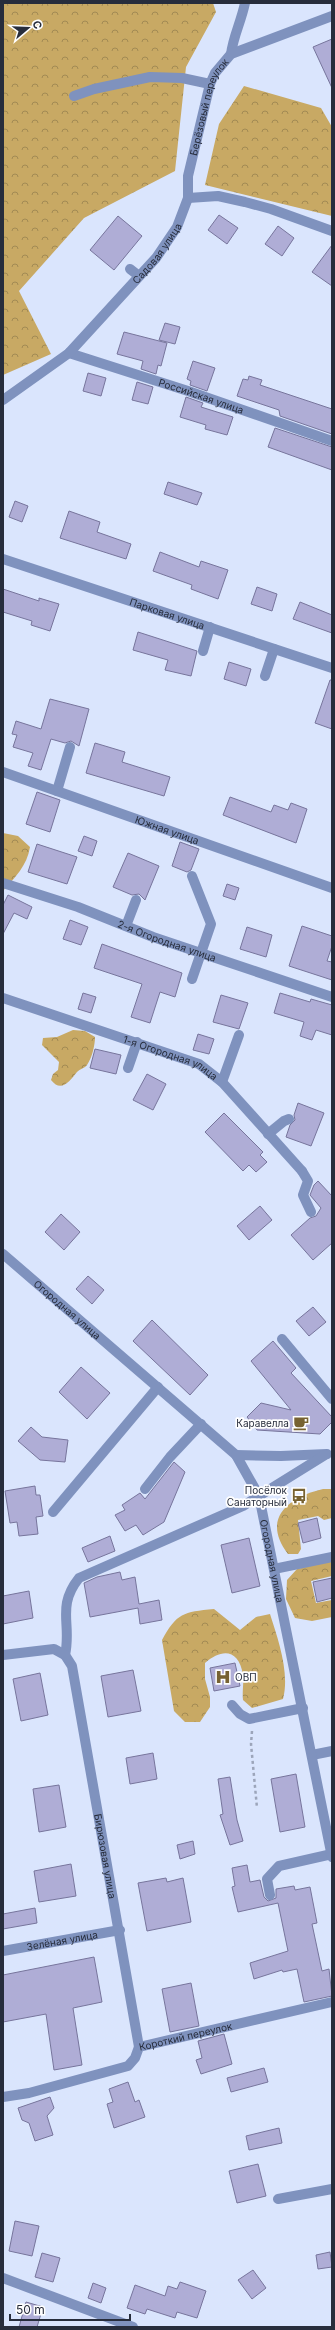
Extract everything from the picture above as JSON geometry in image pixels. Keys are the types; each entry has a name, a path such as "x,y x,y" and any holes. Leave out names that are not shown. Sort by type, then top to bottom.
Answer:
{"street":[{"path":"231,54 232,42 241,23 245,3"},
{"name":"Берёзовый переулок","path":"188,198 188,176 210,84 215,73 231,54 332,16"},
{"path":"74,96 94,89 150,77 182,78 210,84"},
{"path":"188,198 218,196 245,202 332,231"},
{"name":"Садовая улица","path":"3,400 69,353 156,258 177,227 188,198"},
{"path":"130,269 139,276"},
{"name":"Российская улица","path":"69,353 188,391 332,441"},
{"name":"Парковая улица","path":"3,559 332,668"},
{"path":"203,651 210,627"},
{"path":"265,676 274,649"},
{"path":"57,791 70,747"},
{"name":"Южная улица","path":"3,772 332,888"},
{"path":"192,876 211,924 192,980"},
{"name":"2-я Огородная улица","path":"3,883 78,907 201,953 332,997"},
{"path":"126,926 136,900"},
{"name":"1-я Огородная улица","path":"3,998 137,1042 198,1064 222,1082 302,1171 308,1181 302,1195 311,1212"},
{"path":"222,1082 239,1035"},
{"path":"128,1068 137,1042"},
{"path":"268,1134 289,1119"},
{"name":"Огородная улица","path":"3,1254 236,1454 259,1496 332,1852"},
{"path":"282,1339 332,1399"},
{"path":"53,1512 158,1387"},
{"path":"145,1489 170,1458 201,1424"},
{"path":"236,1454 281,1456 329,1452"},
{"path":"3,1655 54,1649 65,1654 68,1641 64,1613 66,1602 72,1586 79,1578 243,1506 329,1452"},
{"path":"274,1569 332,1557"},
{"name":"Бирюзовая улица","path":"65,1654 72,1666 140,2047"},
{"path":"232,1705 240,1714 248,1719 303,1708"},
{"path":"312,1755 332,1751"},
{"path":"270,1895 267,1879 279,1866 332,1852"},
{"name":"Зелёная улица","path":"3,1951 120,1930"},
{"name":"Короткий переулок","path":"3,2097 29,2093 128,2066 135,2058 140,2047 332,2002"},
{"path":"278,2199 332,2189"},
{"path":"3,2278 133,2327"}],"path":[{"path":"257,1808 251,1733 254,1724 260,1717"}],"green space":[{"path":"3,3 213,3 216,12 186,67 175,171 84,218 19,291 51,354 3,375"},
{"path":"244,86 321,108 332,127 332,216 205,185 219,124"},
{"path":"3,833 18,836 30,847 23,866 3,891"},
{"path":"73,1030 85,1031 95,1037 93,1051 86,1066 77,1072 68,1082 62,1086 58,1086 51,1080 53,1074 58,1070 59,1062 42,1045 43,1038 57,1037"},
{"path":"323,1489 332,1489 332,1518 324,1520 318,1516 298,1520 301,1549 298,1554 288,1554 280,1541 277,1530 278,1520 282,1511 289,1504 299,1498"},
{"path":"332,1562 332,1576 311,1581 316,1603 332,1600 332,1617 312,1621 295,1618 286,1599 287,1580 297,1569"},
{"path":"214,1609 240,1630 256,1617 270,1614 284,1667 285,1689 283,1699 252,1708 243,1700 243,1675 238,1660 234,1656 223,1653 211,1658 205,1663 205,1679 210,1697 210,1707 200,1722 185,1722 174,1711 162,1640 172,1624 182,1616 195,1611"}],"building":[{"path":"332,39 332,88 313,47"},
{"path":"219,215 238,228 227,244 208,230"},
{"path":"118,216 142,236 114,270 90,250"},
{"path":"278,226 294,238 282,256 265,244"},
{"path":"332,245 332,286 312,272"},
{"path":"165,323 180,327 175,344 159,340"},
{"path":"124,332 167,343 161,366 158,365 156,374 141,369 143,361 117,354"},
{"path":"193,361 215,368 207,391 190,385 191,381 187,379"},
{"path":"88,373 106,378 101,396 83,391"},
{"path":"249,376 262,380 260,385 332,409 332,434 280,416 279,410 237,396 243,379 248,380"},
{"path":"137,382 153,387 148,404 132,400"},
{"path":"186,397 203,403 201,407 233,417 227,435 205,429 206,425 180,417"},
{"path":"275,428 332,447 332,470 268,447"},
{"path":"168,482 202,493 197,505 164,494"},
{"path":"15,501 28,506 22,522 9,517"},
{"path":"69,511 100,522 97,532 131,544 126,559 60,538"},
{"path":"160,552 199,567 201,561 228,570 218,599 191,589 192,585 153,571"},
{"path":"257,587 277,594 272,611 251,604"},
{"path":"3,589 39,601 39,598 59,604 50,631 31,625 32,621 3,612"},
{"path":"300,602 332,615 332,633 293,619"},
{"path":"138,632 197,651 191,676 165,670 168,660 133,650"},
{"path":"229,662 251,669 246,686 224,679"},
{"path":"330,680 332,680 332,729 315,723"},
{"path":"50,699 89,709 79,746 71,741 65,743 51,739 41,770 28,766 33,753 13,747 17,735 12,734 16,721 41,729"},
{"path":"95,743 125,752 122,762 170,777 164,796 86,773"},
{"path":"37,792 60,800 50,832 26,824"},
{"path":"230,797 271,812 274,805 288,810 291,803 307,809 296,843 223,815"},
{"path":"84,836 97,841 92,856 78,851"},
{"path":"180,842 199,849 191,870 187,872 172,866"},
{"path":"37,844 77,857 67,884 28,872"},
{"path":"128,853 159,866 145,900 139,894 132,895 113,887"},
{"path":"227,884 239,888 235,900 223,896"},
{"path":"8,895 32,907 27,919 14,913 3,934 3,905"},
{"path":"70,920 88,927 81,945 63,939"},
{"path":"302,926 332,936 332,946 327,961 332,962 332,980 289,966"},
{"path":"247,927 272,935 266,957 240,949"},
{"path":"102,944 182,973 175,997 160,992 150,1023 131,1017 142,984 94,968"},
{"path":"83,993 96,997 91,1013 78,1009"},
{"path":"280,993 310,1002 311,999 332,1005 332,1035 316,1030 312,1040 300,1036 304,1022 274,1013"},
{"path":"221,995 248,1003 239,1029 213,1022"},
{"path":"198,1034 214,1039 209,1054 193,1050"},
{"path":"95,1049 121,1055 116,1074 90,1068"},
{"path":"147,1074 166,1084 153,1110 133,1100"},
{"path":"298,1103 324,1113 311,1146 286,1137 290,1125 295,1120 294,1115"},
{"path":"224,1113 263,1152 260,1155 267,1162 256,1172 249,1165 243,1171 205,1132"},
{"path":"318,1181 332,1196 332,1243 313,1260 291,1235 310,1218 316,1216 321,1208 310,1195 314,1185"},
{"path":"260,1206 272,1220 249,1240 237,1226"},
{"path":"61,1214 80,1232 64,1250 45,1232"},
{"path":"88,1276 104,1290 92,1304 76,1289"},
{"path":"313,1307 326,1322 309,1336 296,1321"},
{"path":"152,1320 208,1375 190,1395 133,1341"},
{"path":"273,1341 296,1368 291,1373 332,1417 332,1422 320,1434 257,1430 247,1417 261,1403 291,1410 251,1361"},
{"path":"81,1367 110,1393 87,1419 59,1392"},
{"path":"31,1427 42,1437 68,1440 65,1462 40,1460 18,1441"},
{"path":"174,1462 185,1472 164,1522 143,1535 136,1525 125,1531 115,1515 125,1510 122,1505 140,1493 145,1499"},
{"path":"35,1486 36,1495 40,1495 43,1516 36,1517 38,1534 19,1536 17,1522 10,1523 5,1491"},
{"path":"317,1518 321,1538 303,1543 298,1523"},
{"path":"110,1536 115,1551 88,1562 82,1548"},
{"path":"249,1538 260,1586 232,1593 221,1545"},
{"path":"120,1572 122,1580 135,1577 139,1604 159,1600 162,1620 140,1624 138,1608 90,1617 84,1583 97,1577"},
{"path":"332,1578 332,1598 317,1602 313,1582"},
{"path":"29,1591 33,1618 3,1624 3,1596"},
{"path":"235,1663 240,1686 214,1691 210,1668"},
{"path":"133,1670 141,1711 108,1717 101,1676"},
{"path":"40,1673 48,1715 21,1721 13,1679"},
{"path":"153,1753 157,1779 130,1784 126,1758"},
{"path":"296,1774 305,1827 280,1832 271,1779"},
{"path":"230,1777 237,1820 243,1841 230,1845 220,1815 223,1814 218,1779"},
{"path":"59,1785 66,1827 39,1832 33,1789"},
{"path":"193,1841 195,1854 180,1859 177,1845"},
{"path":"71,1864 76,1896 39,1902 34,1871"},
{"path":"247,1865 250,1882 260,1880 264,1897 268,1901 276,1898 276,1889 294,1886 295,1890 310,1887 317,1923 312,1924 322,1971 329,1969 332,1996 304,2002 297,1969 283,1972 282,1970 254,1979 250,1963 288,1951 278,1903 238,1912 232,1887 235,1886 232,1868"},
{"path":"166,1878 167,1882 183,1878 191,1922 147,1931 138,1883"},
{"path":"35,1908 37,1923 3,1929 3,1914"},
{"path":"94,1957 102,2002 73,2008 82,2065 54,2070 46,2014 3,2022 3,1975"},
{"path":"191,1983 199,2026 170,2032 162,1989"},
{"path":"224,2034 232,2064 201,2074 196,2060 202,2058 198,2041"},
{"path":"264,2068 268,2082 231,2092 227,2078"},
{"path":"128,2082 135,2102 139,2100 145,2117 114,2128 107,2104 113,2102 109,2089"},
{"path":"50,2097 54,2108 47,2116 53,2135 35,2141 29,2123 22,2120 18,2108"},
{"path":"279,2128 282,2143 249,2150 246,2136"},
{"path":"258,2164 266,2196 237,2203 229,2171"},
{"path":"15,2221 39,2226 32,2256 9,2251"},
{"path":"330,2252 332,2267 318,2269 316,2255"},
{"path":"42,2253 60,2258 53,2282 35,2277"},
{"path":"253,2270 266,2288 252,2299 238,2280"},
{"path":"180,2282 206,2291 197,2318 177,2312 175,2318 147,2309 145,2314 127,2308 135,2285 165,2296 168,2286 177,2289"},
{"path":"93,2283 106,2288 101,2303 88,2298"},
{"path":"26,2302 43,2307 37,2327 19,2327"}],"place":[{"name":"Каравелла","path":"301,1423"},
{"name":"Посёлок Санаторный","path":"299,1496"},
{"name":"ОВП","path":"223,1677"}]}
